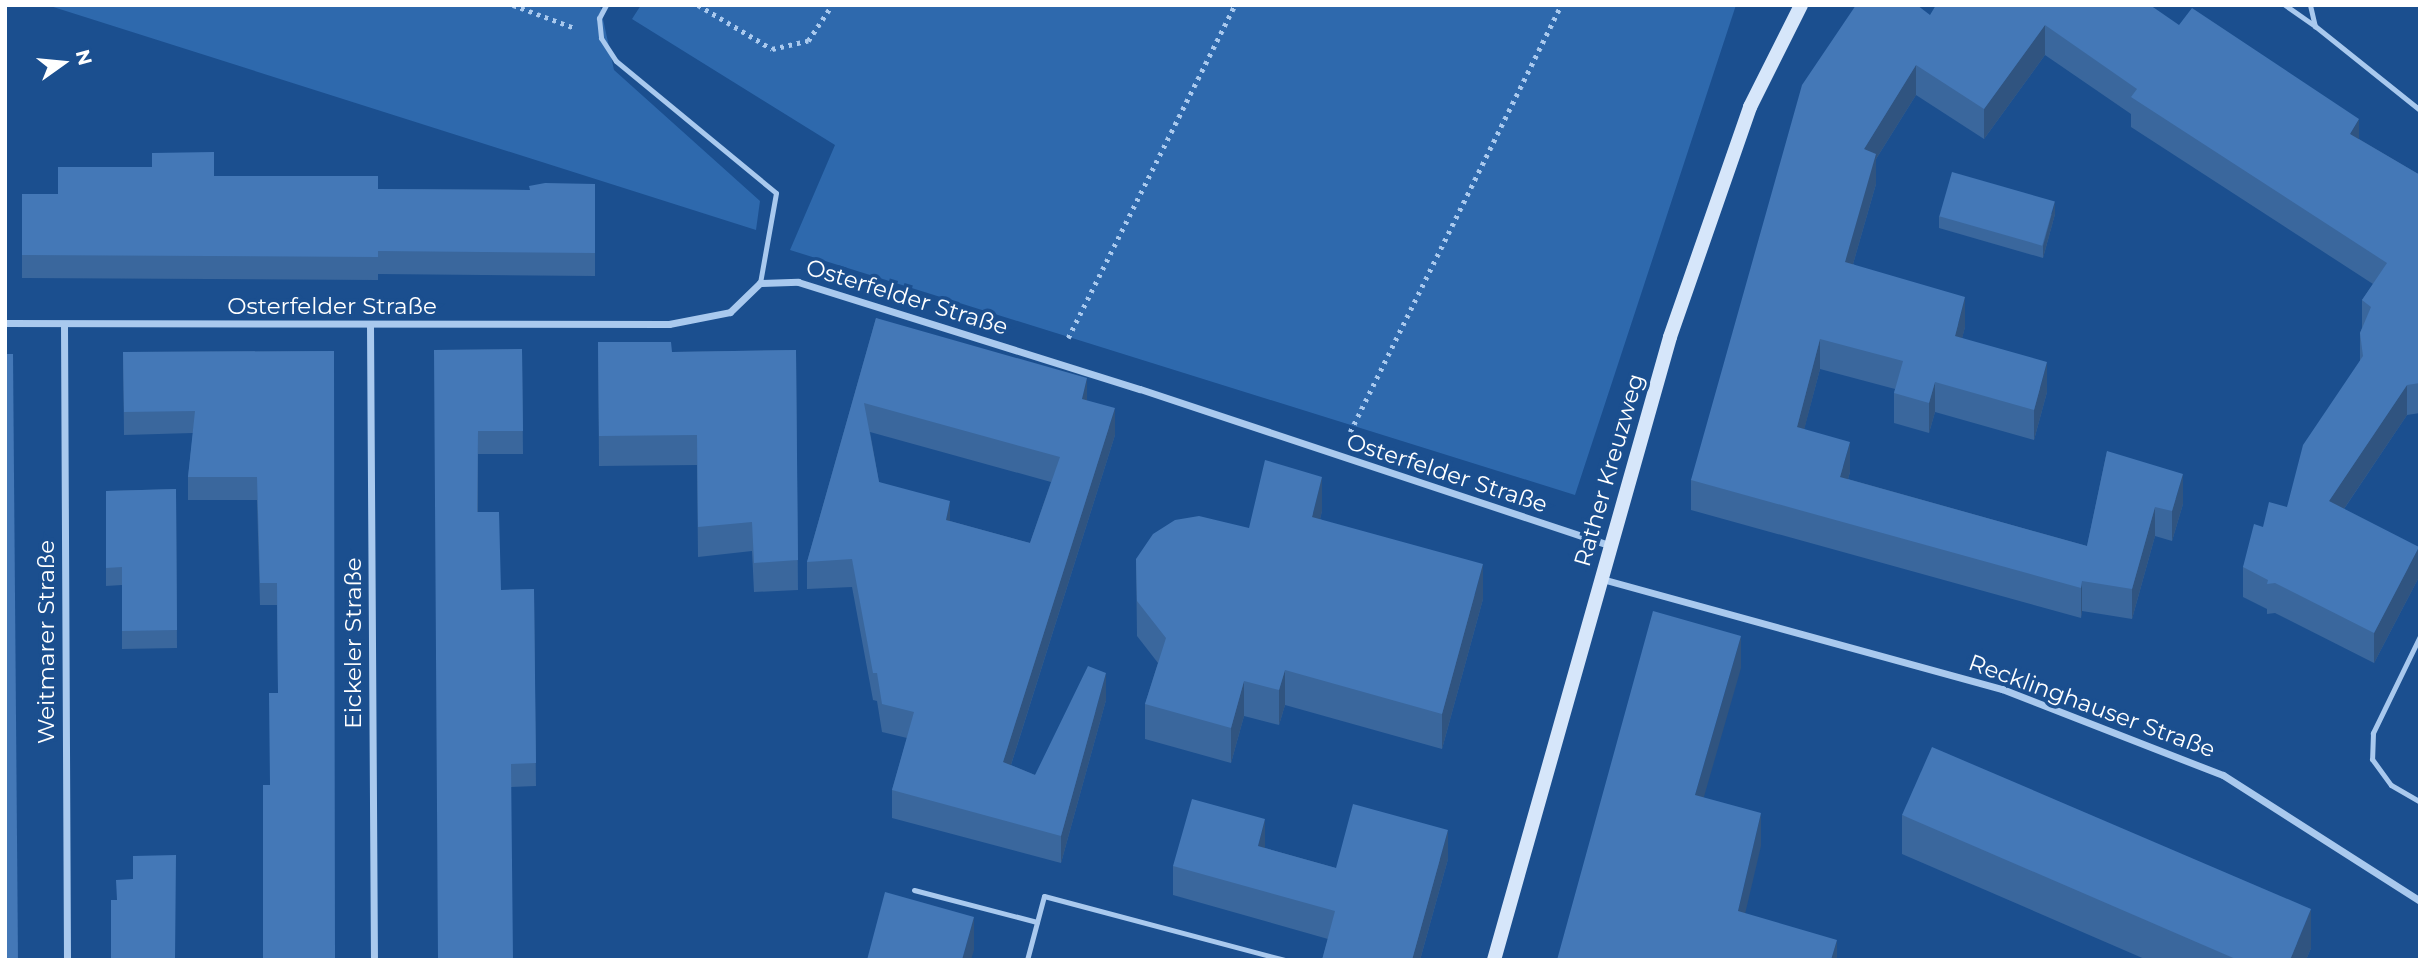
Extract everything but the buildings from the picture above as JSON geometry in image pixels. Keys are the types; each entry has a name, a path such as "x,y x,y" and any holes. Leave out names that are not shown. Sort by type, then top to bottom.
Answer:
{"main road":[{"name":"Rather Kreuzweg","path":"1494,960 1670,337 1750,107 1801,5"}],"street":[{"name":"Osterfelder Straße","path":"5,323 669,324 730,312 760,283 798,282 1611,546"},
{"name":"Weitmarer Straße","path":"64,325 67,960"},
{"name":"Eickeler Straße","path":"370,325 374,960"},
{"name":"Recklinghauser Straße","path":"1602,579 2002,689 2223,775 2420,901"}],"lane":[{"path":"606,5 599,18 601,38 616,61 776,193 760,283"},
{"path":"2285,5 2420,110"},
{"path":"2310,5 2315,26"},
{"path":"2420,636 2373,733 2372,759 2391,785 2420,802"},
{"path":"914,890 1037,922"},
{"path":"1027,960 1044,896 1286,960"}],"path":[{"path":"513,5 601,38"},
{"path":"698,5 772,49 808,41 832,5"},
{"path":"1055,364 1235,5"},
{"path":"1337,458 1561,5"}],"shaded area":[{"path":"47,5 600,5 614,70 760,201 756,230"},
{"path":"641,5 1736,5 1575,495 790,250 835,145 632,19"}]}
